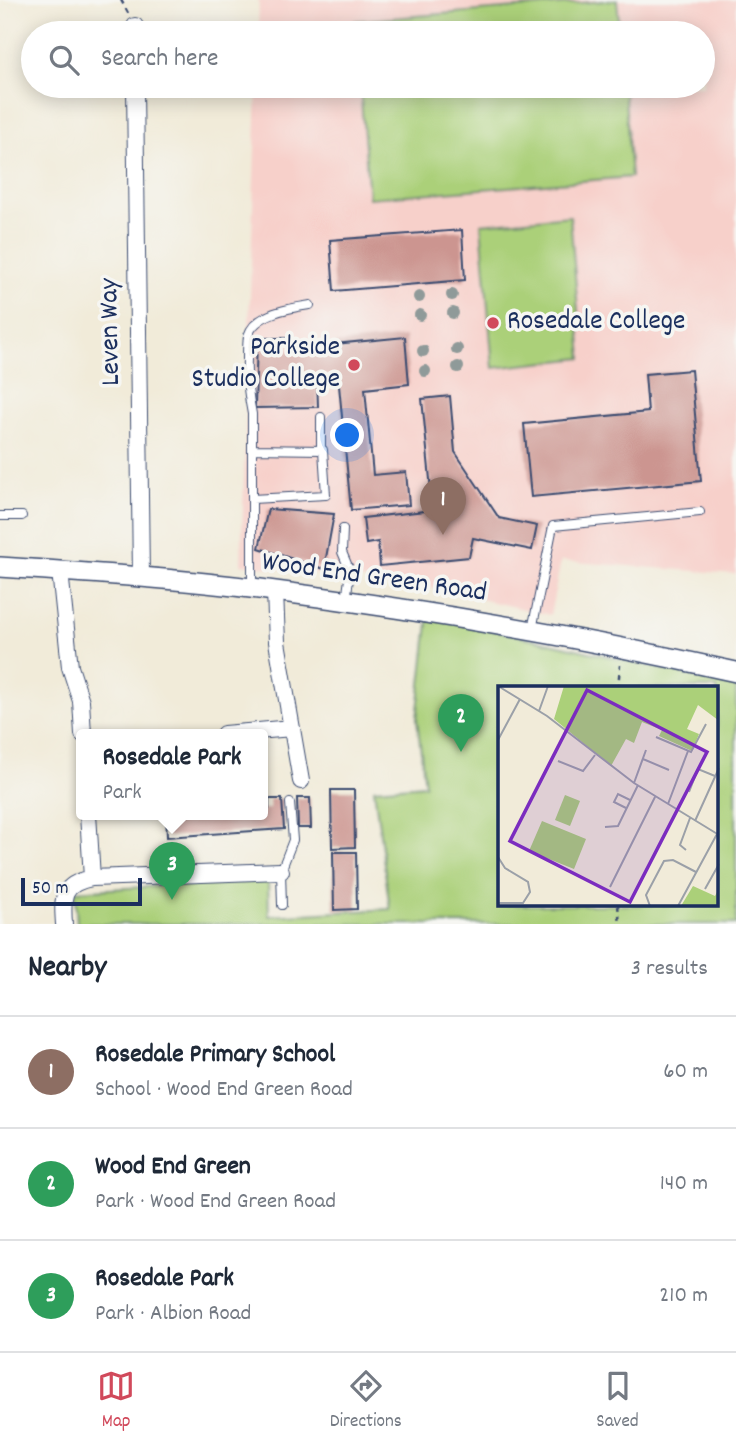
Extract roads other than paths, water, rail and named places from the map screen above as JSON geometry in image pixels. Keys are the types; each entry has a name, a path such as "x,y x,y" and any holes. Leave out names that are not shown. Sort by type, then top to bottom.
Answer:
{"street":[{"name":"Leven Way","path":"135,98 141,577"},
{"name":"Wood End Green Road","path":"0,567 141,577 275,591 532,631 736,672"},
{"path":"60,571 70,667 81,701 83,729"},
{"path":"275,591 277,642 301,781"},
{"path":"268,730 292,728"},
{"path":"88,820 92,878"},
{"path":"64,924 65,894 76,881 92,878 281,871"}],"lane":[{"path":"252,589 252,414 247,400 250,333 258,324 279,311 310,305"},
{"path":"252,499 326,495 321,450 321,417"},
{"path":"252,449 321,450"},
{"path":"532,631 553,526 700,512"},
{"path":"0,516 22,516"},
{"path":"343,529 342,552 350,570 346,602"},
{"path":"282,905 281,871 293,840 290,803"}],"place":[{"name":"Rosedale College","path":"493,323"},
{"name":"Parkside Studio College","path":"354,365"},
{"name":"Rosedale Primary School","path":"443,535"},
{"name":"Wood End Green","path":"461,752"},
{"name":"Rosedale Park","path":"172,900"}]}
